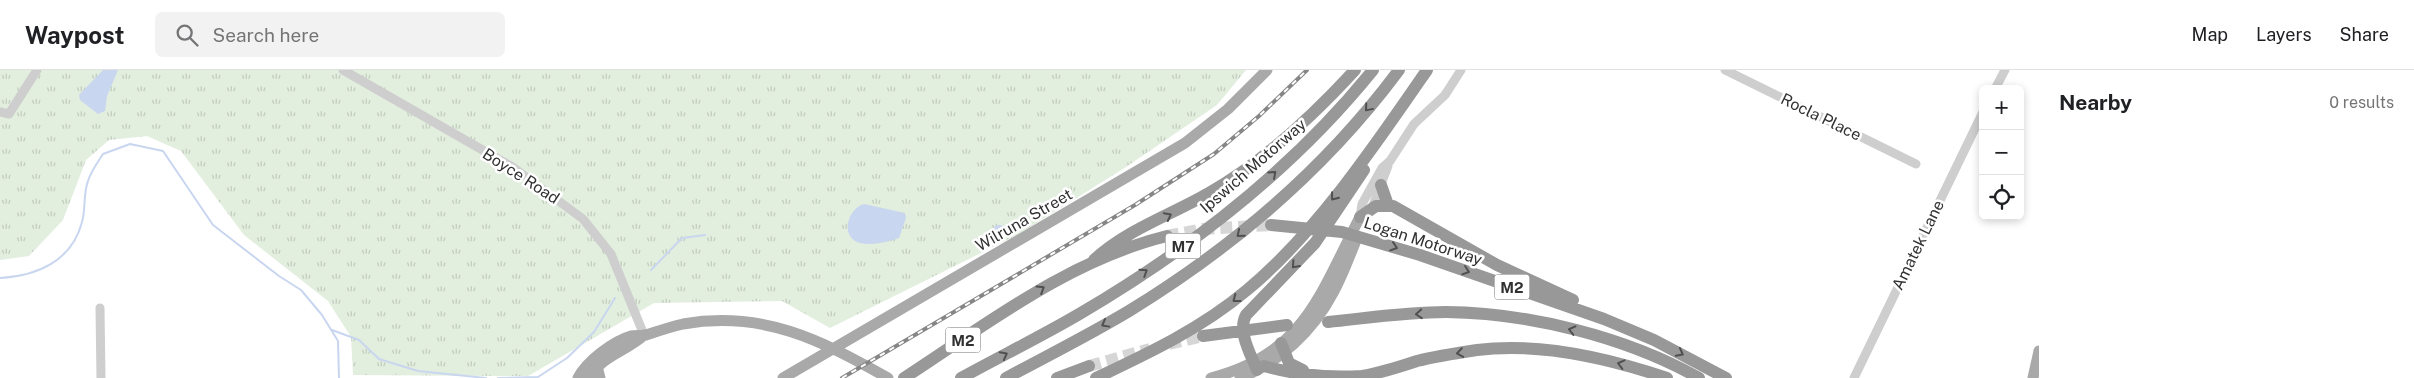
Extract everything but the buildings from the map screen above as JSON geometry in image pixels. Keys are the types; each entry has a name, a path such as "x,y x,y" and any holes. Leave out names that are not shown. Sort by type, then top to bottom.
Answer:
{"highway":[{"path":"1094,260 1110,246 1190,204 1253,164 1301,126 1355,70"},
{"name":"Ipswich Motorway","path":"961,378 1081,313 1193,239 1286,163 1334,114 1373,70"},
{"name":"M7","path":"1006,378 1128,312 1231,241 1316,165 1399,70"},
{"path":"1096,378 1171,341 1222,309 1267,273 1298,242 1372,146 1427,70"},
{"path":"1372,146 1368,164 1315,243 1246,315 1243,323 1245,338 1258,366 1300,375 1336,378 1361,376 1434,357 1501,349 1548,351 1591,357 1625,364 1667,378"},
{"path":"1381,185 1388,205"},
{"path":"1360,223 1372,208 1388,205 1497,266 1598,311 1604,319"},
{"name":"Logan Motorway","path":"1271,225 1319,229 1356,235 1604,319 1674,350 1726,378"},
{"name":"M2","path":"904,378 1045,287 1094,260 1129,246 1167,236"},
{"name":"M2","path":"1328,322 1444,312 1520,319 1597,336 1662,360 1699,378"},
{"path":"1203,336 1287,326"},
{"path":"1282,348 1292,366 1314,376"},
{"path":"1057,378 1089,366"}],"main road":[{"name":"Wilruna Street","path":"783,378 1185,143 1228,109 1267,70"},
{"path":"1240,378 1282,348 1300,338 1324,308 1360,223"},
{"path":"578,378 590,362 631,336 644,335 683,324 721,321 782,328 818,340 888,378"},
{"path":"589,378 597,366 635,344 644,335"},
{"path":"2033,378 2039,351"},
{"path":"597,366 600,378"},
{"path":"1211,378 1258,366"}],"street":[{"path":"0,112 9,114 38,70"},
{"name":"Boyce Road","path":"342,70 514,168 583,219 611,254 644,335"},
{"path":"1372,208 1390,161 1414,124 1445,95 1461,70"},
{"name":"Rocla Place","path":"1725,70 1916,164"},
{"path":"1997,85 2005,70"},
{"name":"Amatek Lane","path":"1854,378 1979,120"},
{"path":"1360,223 1362,204 1382,168 1390,161"},
{"path":"100,308 101,378"}],"green space":[{"path":"0,70 1246,70 1217,105 1126,167 1019,234 830,328 782,301 654,303 528,376 353,375 351,337 328,301 244,235 181,151 147,136 109,140 86,160 63,220 29,256 0,260"}],"water":[{"path":"103,70 118,70 107,96 105,111 98,114 80,100 79,95"},
{"path":"864,204 905,213 906,218 899,238 875,244 860,243 853,240 848,229 848,223 854,211"},
{"path":"997,225 1006,226 1008,234 999,242 986,243 985,234"}],"waterway":[{"path":"0,278 14,277 40,270 51,264 70,247 77,236 82,222 86,186 89,177 103,154 130,144 163,151 213,225 279,276 301,290 322,315 338,341 339,378"},
{"path":"651,270 682,238 705,235"},
{"path":"498,378 538,377 567,358 594,332 615,298"},
{"path":"332,330 359,340 379,359 418,371 486,378"}],"tunnel":[{"path":"1167,236 1203,229 1271,225"},
{"path":"1169,344 1203,336"},
{"path":"1089,366 1150,349"}],"railway":[{"path":"842,378 1135,205 1214,154 1259,116 1307,70"}]}
